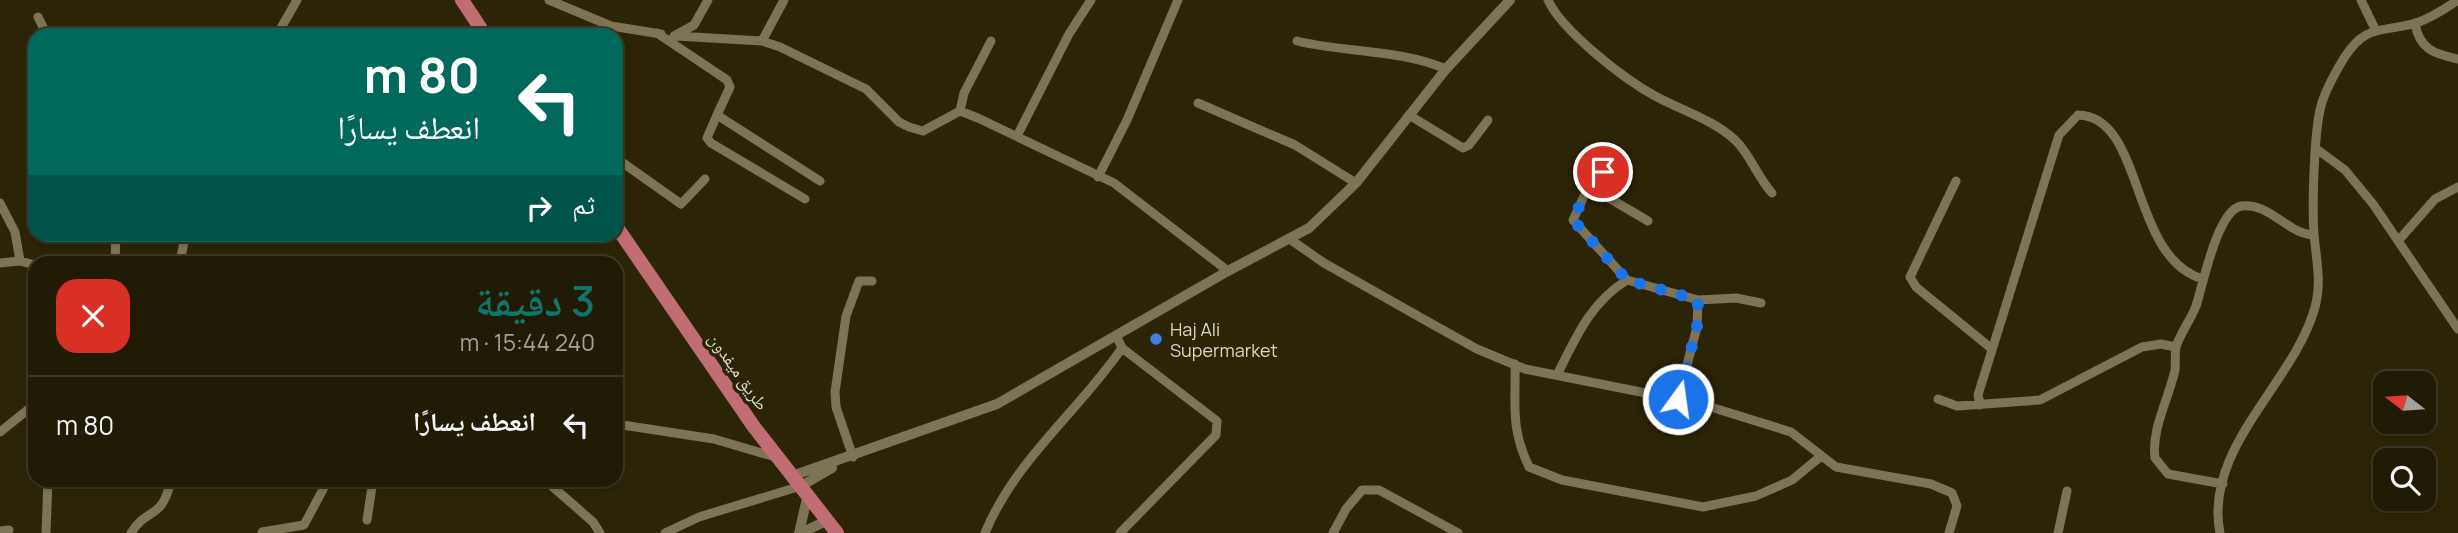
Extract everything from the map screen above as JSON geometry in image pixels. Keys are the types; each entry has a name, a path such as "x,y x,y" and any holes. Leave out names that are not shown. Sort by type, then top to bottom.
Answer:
{"main road":[{"path":"462,0 480,28"},
{"name":"طريق ميفدون","path":"623,236 754,427 837,533"}],"street":[{"path":"281,28 297,0"},
{"path":"549,0 611,26 676,36 762,41 827,67 866,89 905,126 923,131 960,111 964,93 990,41"},
{"path":"676,36 694,24 708,0"},
{"path":"762,41 784,0"},
{"path":"1017,136 1069,34 1091,0"},
{"path":"1098,177 1127,120 1178,0"},
{"path":"665,533 699,517 800,486 853,457 997,404 1228,271 1291,240 1324,216 1356,183 1446,69 1510,0"},
{"path":"1548,0 1590,48 1615,69 1653,95 1719,128 1736,140 1772,193"},
{"path":"2361,0 2375,29"},
{"path":"2220,533 2217,523 2223,484 2247,425 2303,339 2311,320 2319,279 2314,235 2321,106 2330,83 2354,43 2375,29 2415,23 2458,0"},
{"path":"38,17 44,28"},
{"path":"2415,23 2421,43 2431,52 2458,59"},
{"path":"657,33 727,80 730,87 707,138 711,143 806,199"},
{"path":"1297,41 1324,47 1420,58 1446,69"},
{"path":"1198,103 1295,145 1356,183"},
{"path":"960,111 1060,155 1136,198 1228,271"},
{"path":"717,115 820,181"},
{"path":"1409,115 1463,148 1469,145 1488,120"},
{"path":"1980,405 1978,395 2059,135 2078,115 2095,117 2112,131 2157,239 2179,268 2203,279"},
{"path":"2318,150 2345,170 2458,329"},
{"path":"623,163 681,204 705,179"},
{"path":"1603,172 1584,196 1573,220 1627,280 1698,300 1736,298 1761,303"},
{"path":"1956,181 1910,277 1916,287 1992,349"},
{"path":"2398,241 2435,199 2458,187"},
{"path":"1592,188 1648,221"},
{"path":"0,203 15,232 20,261"},
{"path":"2223,484 2168,474 2154,458 2155,440 2175,368 2175,347 2196,305 2222,227 2227,217 2240,206 2267,211 2299,232 2314,235"},
{"path":"1291,240 1324,263 1477,349 1515,364 1678,399 1791,432 1807,442 1819,457 1836,467 1931,484 1952,493 1957,506 1950,533"},
{"path":"0,263 28,263"},
{"path":"1558,373 1588,316 1611,290 1627,280"},
{"path":"853,457 836,407 835,392 851,299 859,281 872,281"},
{"path":"1678,399 1697,327 1698,300"},
{"path":"1116,335 1122,348 1217,421 1216,435 1121,533"},
{"path":"1938,398 1957,405 2040,400 2142,347 2161,344 2175,347"},
{"path":"985,533 997,504 1022,466 1122,348"},
{"path":"1515,364 1514,418 1517,441 1529,467 1562,480 1703,507 1756,496 1792,480 1819,457"},
{"path":"0,432 28,410"},
{"path":"623,425 696,436 777,457"},
{"path":"734,444 748,444 754,427"},
{"path":"800,486 800,533 828,520"},
{"path":"46,533 48,487"},
{"path":"131,533 136,524 162,507 169,487"},
{"path":"262,532 304,525 324,487"},
{"path":"367,520 372,487"},
{"path":"553,487 593,522 600,533"},
{"path":"1333,533 1346,509 1362,490 1379,490 1458,533"},
{"path":"2058,533 2067,491"}],"place":[{"name":"Haj Ali Supermarket","path":"1156,339"}],"route":[{"path":"1603,172 1584,196 1573,220 1627,280 1698,300 1697,327 1678,399"}]}
